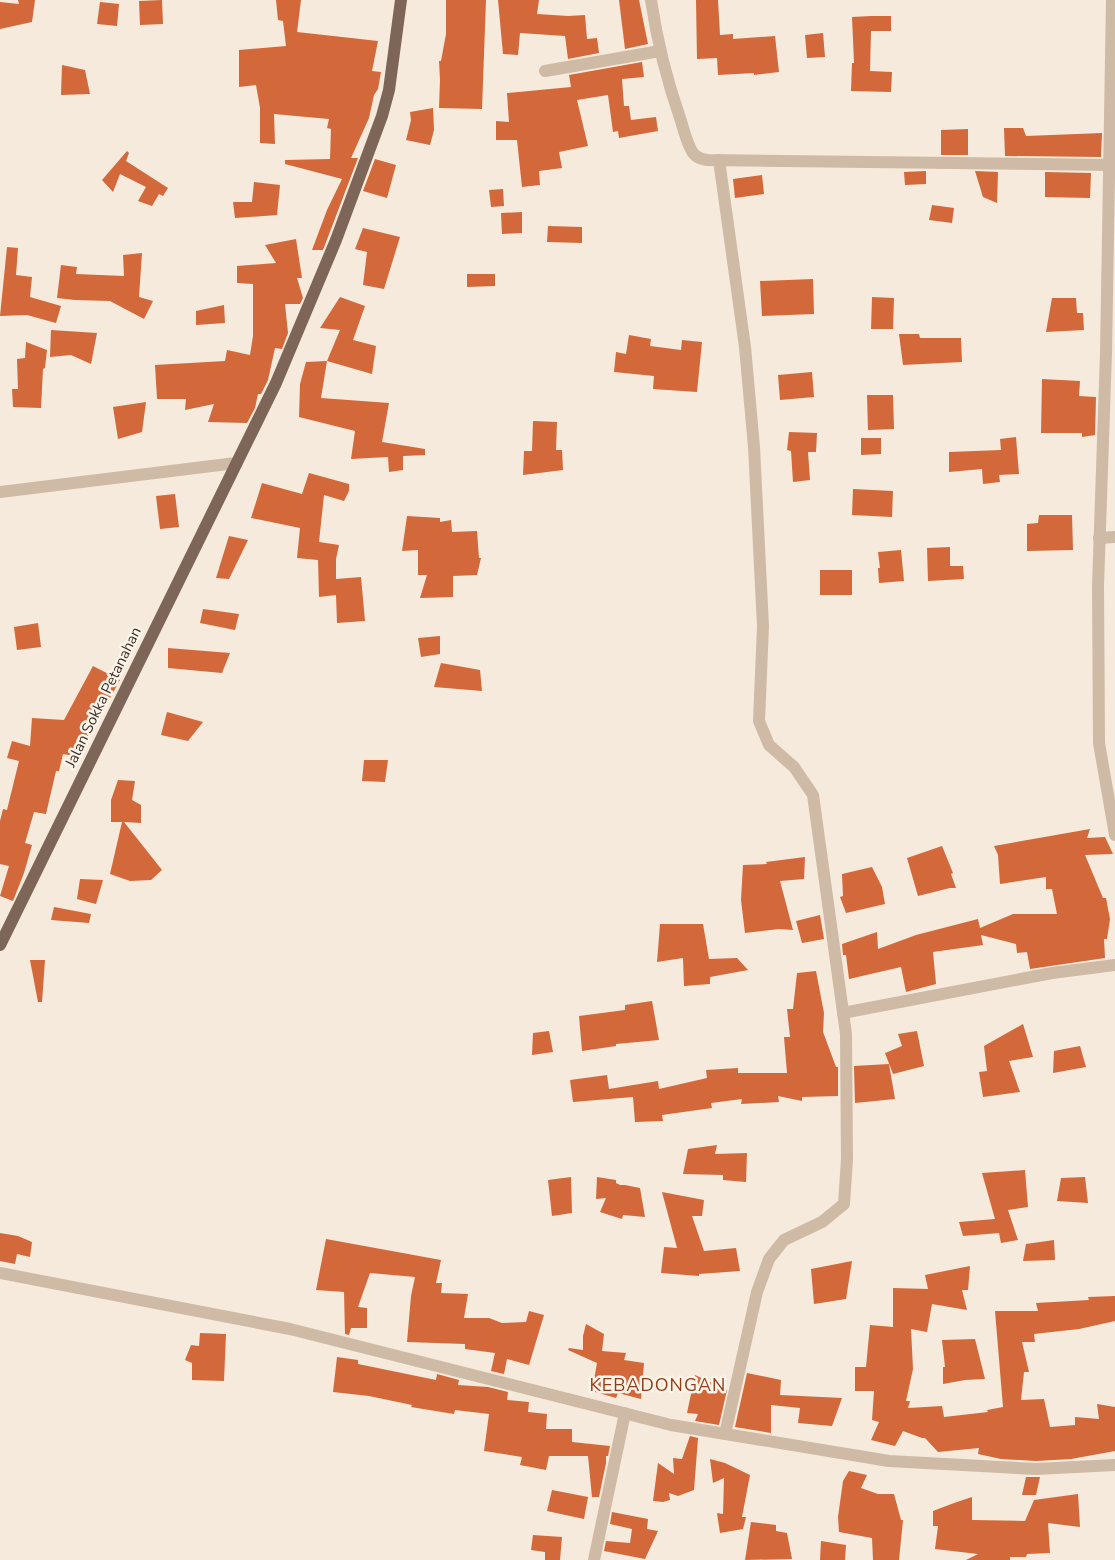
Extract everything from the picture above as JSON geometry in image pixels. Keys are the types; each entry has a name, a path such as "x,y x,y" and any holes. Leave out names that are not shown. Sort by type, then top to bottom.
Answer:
{"main road":[{"name":"Jalan Sokka Petanahan","path":"0,945 276,383 374,143 389,90 401,0"}],"street":[{"path":"651,0 660,51 674,102 694,155 700,158 719,160 1110,165"},
{"path":"1112,0 1106,353 1098,586 1100,743 1115,835"},
{"path":"545,71 660,51"},
{"path":"719,160 744,347 754,447 763,626 759,721 769,745 794,767 814,795 846,1034 847,1159 844,1204 822,1222 784,1240 769,1259 757,1292 725,1434"},
{"path":"0,492 236,463"},
{"path":"1099,538 1115,537"},
{"path":"843,1013 1052,973 1115,965"},
{"path":"0,1273 290,1329 671,1425 889,1461 1036,1469 1115,1465"},
{"path":"594,1560 625,1413"}],"building":[{"path":"18,0 35,0 32,22 0,29 0,2 19,4"},
{"path":"162,0 163,24 140,25 139,1"},
{"path":"276,0 301,0 297,32 378,41 372,71 381,72 378,89 374,95 369,118 351,158 358,158 323,250 312,250 327,210 342,179 285,164 285,160 330,159 331,129 327,128 329,119 274,114 275,144 260,143 260,108 256,85 239,87 239,50 286,46 283,21 278,20"},
{"path":"446,0 486,0 482,109 439,108 439,61 441,61 446,34"},
{"path":"498,0 539,0 537,14 585,15 587,39 597,38 599,53 568,59 565,36 520,33 518,55 503,54"},
{"path":"619,0 639,0 648,44 625,49"},
{"path":"696,0 718,0 720,35 733,34 733,39 775,36 779,72 754,75 754,73 718,75 717,58 697,59"},
{"path":"100,2 119,4 117,26 97,24"},
{"path":"891,16 891,31 871,31 870,71 892,72 891,92 851,91 852,63 854,63 852,17"},
{"path":"823,33 825,57 807,58 805,35"},
{"path":"642,62 644,77 622,79 624,106 629,106 631,120 656,117 658,131 619,138 618,131 613,132 608,95 577,100 588,146 559,152 562,168 539,171 540,185 522,187 517,140 496,140 496,121 509,122 507,93 571,87 569,75"},
{"path":"62,65 85,70 90,94 61,95"},
{"path":"433,108 434,130 430,145 406,140 411,120 410,112"},
{"path":"1004,128 1023,128 1026,136 1102,133 1101,157 1005,156"},
{"path":"968,129 968,155 941,155 941,130"},
{"path":"127,151 129,153 126,161 168,188 163,196 159,194 152,206 138,201 146,187 120,174 113,192 102,180"},
{"path":"375,159 396,165 387,198 363,191"},
{"path":"926,171 926,184 905,185 904,172"},
{"path":"975,171 998,172 997,203 983,197"},
{"path":"1045,172 1091,173 1090,198 1045,197"},
{"path":"762,175 764,194 735,198 733,179"},
{"path":"254,182 280,185 277,215 235,218 233,202 252,202"},
{"path":"503,189 504,206 491,207 489,190"},
{"path":"932,205 954,208 952,223 929,220"},
{"path":"522,212 522,233 502,234 501,213"},
{"path":"548,226 582,227 582,243 547,242"},
{"path":"363,228 400,237 384,289 363,285 367,252 355,249"},
{"path":"296,239 302,278 297,278 303,298 300,304 285,304 288,333 282,349 275,348 268,380 261,394 258,394 255,408 247,423 208,422 214,404 185,410 186,399 157,399 155,365 225,361 227,350 250,355 253,336 253,284 237,283 237,266 276,263 265,245"},
{"path":"7,247 18,248 16,275 32,277 30,297 61,306 56,323 27,315 0,316"},
{"path":"142,253 139,297 153,301 144,319 110,301 57,298 61,265 77,267 76,274 124,276 123,255"},
{"path":"467,274 495,274 495,286 467,287"},
{"path":"813,279 814,314 762,316 760,281"},
{"path":"340,297 365,306 353,340 376,346 372,374 327,361 340,330 320,328"},
{"path":"872,297 894,298 893,329 871,329"},
{"path":"1052,298 1076,298 1077,313 1083,313 1084,330 1046,332"},
{"path":"224,305 225,323 196,325 196,311"},
{"path":"51,330 97,333 91,364 71,355 50,357"},
{"path":"899,334 919,334 920,338 961,338 962,362 903,365"},
{"path":"629,335 651,339 650,346 681,350 682,340 702,342 697,392 653,389 654,376 614,372 616,352 626,354"},
{"path":"26,342 47,350 45,368 43,369 41,408 13,407 12,389 18,389 17,359 25,358"},
{"path":"327,361 321,398 389,403 382,442 425,449 425,455 403,456 403,470 389,472 388,457 351,459 355,431 299,417 300,384 306,362"},
{"path":"812,372 814,397 780,400 778,375"},
{"path":"1042,379 1080,381 1079,396 1096,397 1095,435 1082,437 1082,433 1041,433"},
{"path":"867,395 893,395 894,429 868,430"},
{"path":"146,402 142,432 118,439 113,407"},
{"path":"533,421 557,422 556,450 562,450 563,470 523,475 524,451 532,451"},
{"path":"789,432 817,433 816,452 808,452 810,480 793,482 791,451 787,450"},
{"path":"1016,437 1019,474 999,475 1000,482 983,484 982,469 949,472 949,452 1001,450 1000,439"},
{"path":"861,438 881,438 881,454 861,455"},
{"path":"309,473 349,484 349,491 344,501 324,495 319,542 339,545 336,559 336,579 361,577 365,621 337,623 336,595 319,597 318,560 297,558 300,528 251,518 262,483 302,494"},
{"path":"853,489 893,491 892,517 852,515"},
{"path":"175,494 179,527 160,529 156,496"},
{"path":"1039,515 1072,515 1073,550 1027,551 1027,524 1038,523"},
{"path":"407,516 440,518 440,522 451,520 452,532 477,531 479,558 481,558 477,575 453,576 453,597 420,598 427,575 418,575 418,550 402,551"},
{"path":"229,536 248,540 229,579 216,578"},
{"path":"950,547 950,566 963,566 964,579 928,581 927,548"},
{"path":"901,550 904,581 879,583 878,552"},
{"path":"820,570 852,570 852,595 820,595"},
{"path":"203,609 239,614 235,630 200,623"},
{"path":"38,623 41,647 17,650 14,627"},
{"path":"440,636 440,654 421,657 418,638"},
{"path":"168,648 230,653 222,673 168,668"},
{"path":"441,663 480,670 482,691 434,687"},
{"path":"93,666 120,680 95,725 92,723 86,742 83,741 80,757 63,754 59,771 56,771 46,814 34,812 25,843 32,845 13,901 0,896 9,866 0,864 0,821 3,809 7,810 19,761 7,758 12,741 30,746 32,718 64,720"},
{"path":"167,712 203,722 188,741 161,735"},
{"path":"364,760 388,760 385,782 362,781"},
{"path":"118,780 135,781 132,800 141,805 141,823 124,822 162,870 151,880 130,881 110,874 122,822 111,822 111,800"},
{"path":"1090,829 1087,838 1105,837 1113,854 1085,855 1103,898 1106,898 1110,919 1107,939 1104,939 1105,958 1030,969 1027,952 1017,953 1016,944 981,935 983,945 933,952 936,984 906,992 901,967 849,979 846,955 843,955 842,944 877,932 878,949 916,935 978,919 980,928 1013,914 1057,914 1052,889 1046,889 1046,877 1000,884 998,855 994,846"},
{"path":"942,846 953,873 951,874 956,888 918,896 907,858"},
{"path":"805,857 804,879 780,881 793,930 779,929 745,933 741,900 743,865 767,864 766,862"},
{"path":"872,867 882,887 885,904 846,913 840,897 843,896 842,874"},
{"path":"80,879 103,880 96,904 77,899"},
{"path":"54,907 91,914 89,923 51,920"},
{"path":"820,915 824,939 802,943 796,921"},
{"path":"660,924 703,924 709,959 737,958 748,970 710,977 710,984 684,986 683,958 657,962"},
{"path":"30,960 45,960 42,1002 38,1002"},
{"path":"816,971 824,1013 823,1032 836,1067 838,1067 838,1096 802,1097 802,1101 778,1096 779,1102 741,1104 742,1099 711,1103 712,1108 662,1115 663,1121 635,1122 633,1097 573,1102 570,1080 607,1075 609,1089 658,1081 659,1089 707,1078 706,1070 738,1068 738,1073 787,1073 784,1037 790,1037 787,1009 793,1009 797,973"},
{"path":"652,1001 659,1040 616,1044 616,1046 582,1051 579,1016 625,1010 625,1005"},
{"path":"1023,1024 1033,1057 1009,1061 1020,1092 983,1097 979,1072 987,1071 984,1046"},
{"path":"549,1031 553,1052 532,1055 533,1033"},
{"path":"917,1031 924,1066 893,1074 885,1053 902,1046 898,1034"},
{"path":"1080,1046 1086,1067 1053,1073 1054,1051"},
{"path":"889,1064 895,1099 855,1103 854,1066"},
{"path":"717,1145 715,1154 747,1153 746,1182 723,1180 723,1175 683,1174 688,1149"},
{"path":"1025,1170 1028,1207 1008,1210 1018,1240 1001,1243 999,1233 963,1236 959,1222 995,1219 982,1173"},
{"path":"571,1177 572,1213 552,1216 548,1180"},
{"path":"597,1177 616,1180 616,1183 620,1185 640,1188 645,1217 623,1215 622,1219 600,1212 606,1198 596,1199"},
{"path":"1085,1177 1088,1203 1057,1201 1061,1178"},
{"path":"662,1192 704,1200 702,1216 692,1216 704,1251 736,1248 740,1271 699,1274 699,1276 661,1273 664,1247 677,1248"},
{"path":"0,1233 18,1236 32,1242 30,1257 17,1254 15,1264 0,1261"},
{"path":"326,1239 441,1260 436,1283 442,1283 441,1293 468,1294 464,1318 489,1318 502,1323 526,1322 529,1311 544,1315 529,1365 507,1359 504,1374 491,1371 495,1353 465,1349 465,1344 407,1342 411,1296 415,1277 370,1273 358,1307 367,1308 367,1328 351,1328 349,1335 345,1334 344,1292 316,1290"},
{"path":"1054,1240 1055,1260 1023,1261 1026,1244"},
{"path":"852,1261 846,1299 814,1304 811,1269"},
{"path":"970,1266 968,1290 962,1290 967,1310 932,1304 927,1332 911,1329 913,1369 906,1401 910,1401 908,1408 942,1406 944,1417 988,1412 987,1410 1003,1407 995,1311 1038,1311 1036,1303 1089,1300 1088,1297 1115,1296 1115,1321 1079,1329 1034,1334 1035,1342 1022,1342 1029,1372 1024,1372 1021,1400 1044,1399 1050,1427 1075,1425 1075,1417 1099,1419 1097,1404 1115,1407 1115,1451 1071,1459 1036,1461 1001,1459 978,1454 979,1448 938,1452 925,1438 903,1431 895,1446 871,1440 879,1422 872,1420 874,1391 855,1391 855,1367 866,1367 870,1325 893,1327 893,1288 928,1289 925,1275"},
{"path":"586,1324 604,1334 602,1351 626,1353 624,1360 644,1363 641,1399 618,1393 616,1398 592,1391 597,1363 568,1350 569,1348 583,1350 583,1336"},
{"path":"200,1333 226,1334 224,1381 192,1380 192,1363 185,1360 191,1345 199,1346"},
{"path":"975,1339 985,1379 943,1384 943,1367 945,1367 942,1340"},
{"path":"337,1357 358,1360 358,1364 436,1380 437,1374 459,1380 458,1385 488,1387 508,1392 507,1400 529,1402 528,1412 547,1414 546,1429 572,1429 572,1442 610,1446 608,1456 606,1456 599,1497 592,1497 588,1456 549,1456 546,1470 520,1465 522,1457 484,1451 489,1414 455,1410 454,1414 411,1407 412,1405 369,1396 333,1392"},
{"path":"747,1373 781,1380 780,1395 842,1398 832,1426 798,1423 800,1408 771,1405 771,1433 735,1427"},
{"path":"695,1375 727,1390 719,1425 695,1421 698,1414 687,1413"},
{"path":"690,1436 698,1438 694,1490 678,1496 669,1493 670,1500 663,1502 653,1501 658,1463 674,1474 673,1458 682,1459"},
{"path":"710,1459 725,1463 750,1475 742,1517 746,1517 743,1529 720,1533 717,1513 723,1514 724,1478 713,1483"},
{"path":"849,1471 867,1475 861,1488 878,1494 894,1494 901,1520 903,1520 899,1560 873,1560 872,1538 839,1532 838,1517 843,1481"},
{"path":"1026,1477 1040,1477 1036,1495 1022,1495"},
{"path":"552,1490 588,1497 584,1519 547,1511"},
{"path":"1078,1494 1080,1527 1048,1523 1050,1553 1027,1554 1026,1557 1010,1557 1010,1560 966,1560 978,1554 935,1549 938,1526 933,1526 933,1511 972,1497 972,1520 1025,1521 1034,1500"},
{"path":"612,1512 648,1519 647,1529 658,1531 645,1559 604,1551 606,1541 630,1543 632,1529 610,1524"},
{"path":"751,1522 776,1525 776,1531 787,1533 792,1559 745,1560"},
{"path":"533,1535 562,1537 560,1560 545,1560 545,1552 531,1550"},
{"path":"821,1541 846,1545 845,1560 820,1560"}],"district":[{"name":"KEBADONGAN","path":"658,1385"}]}
